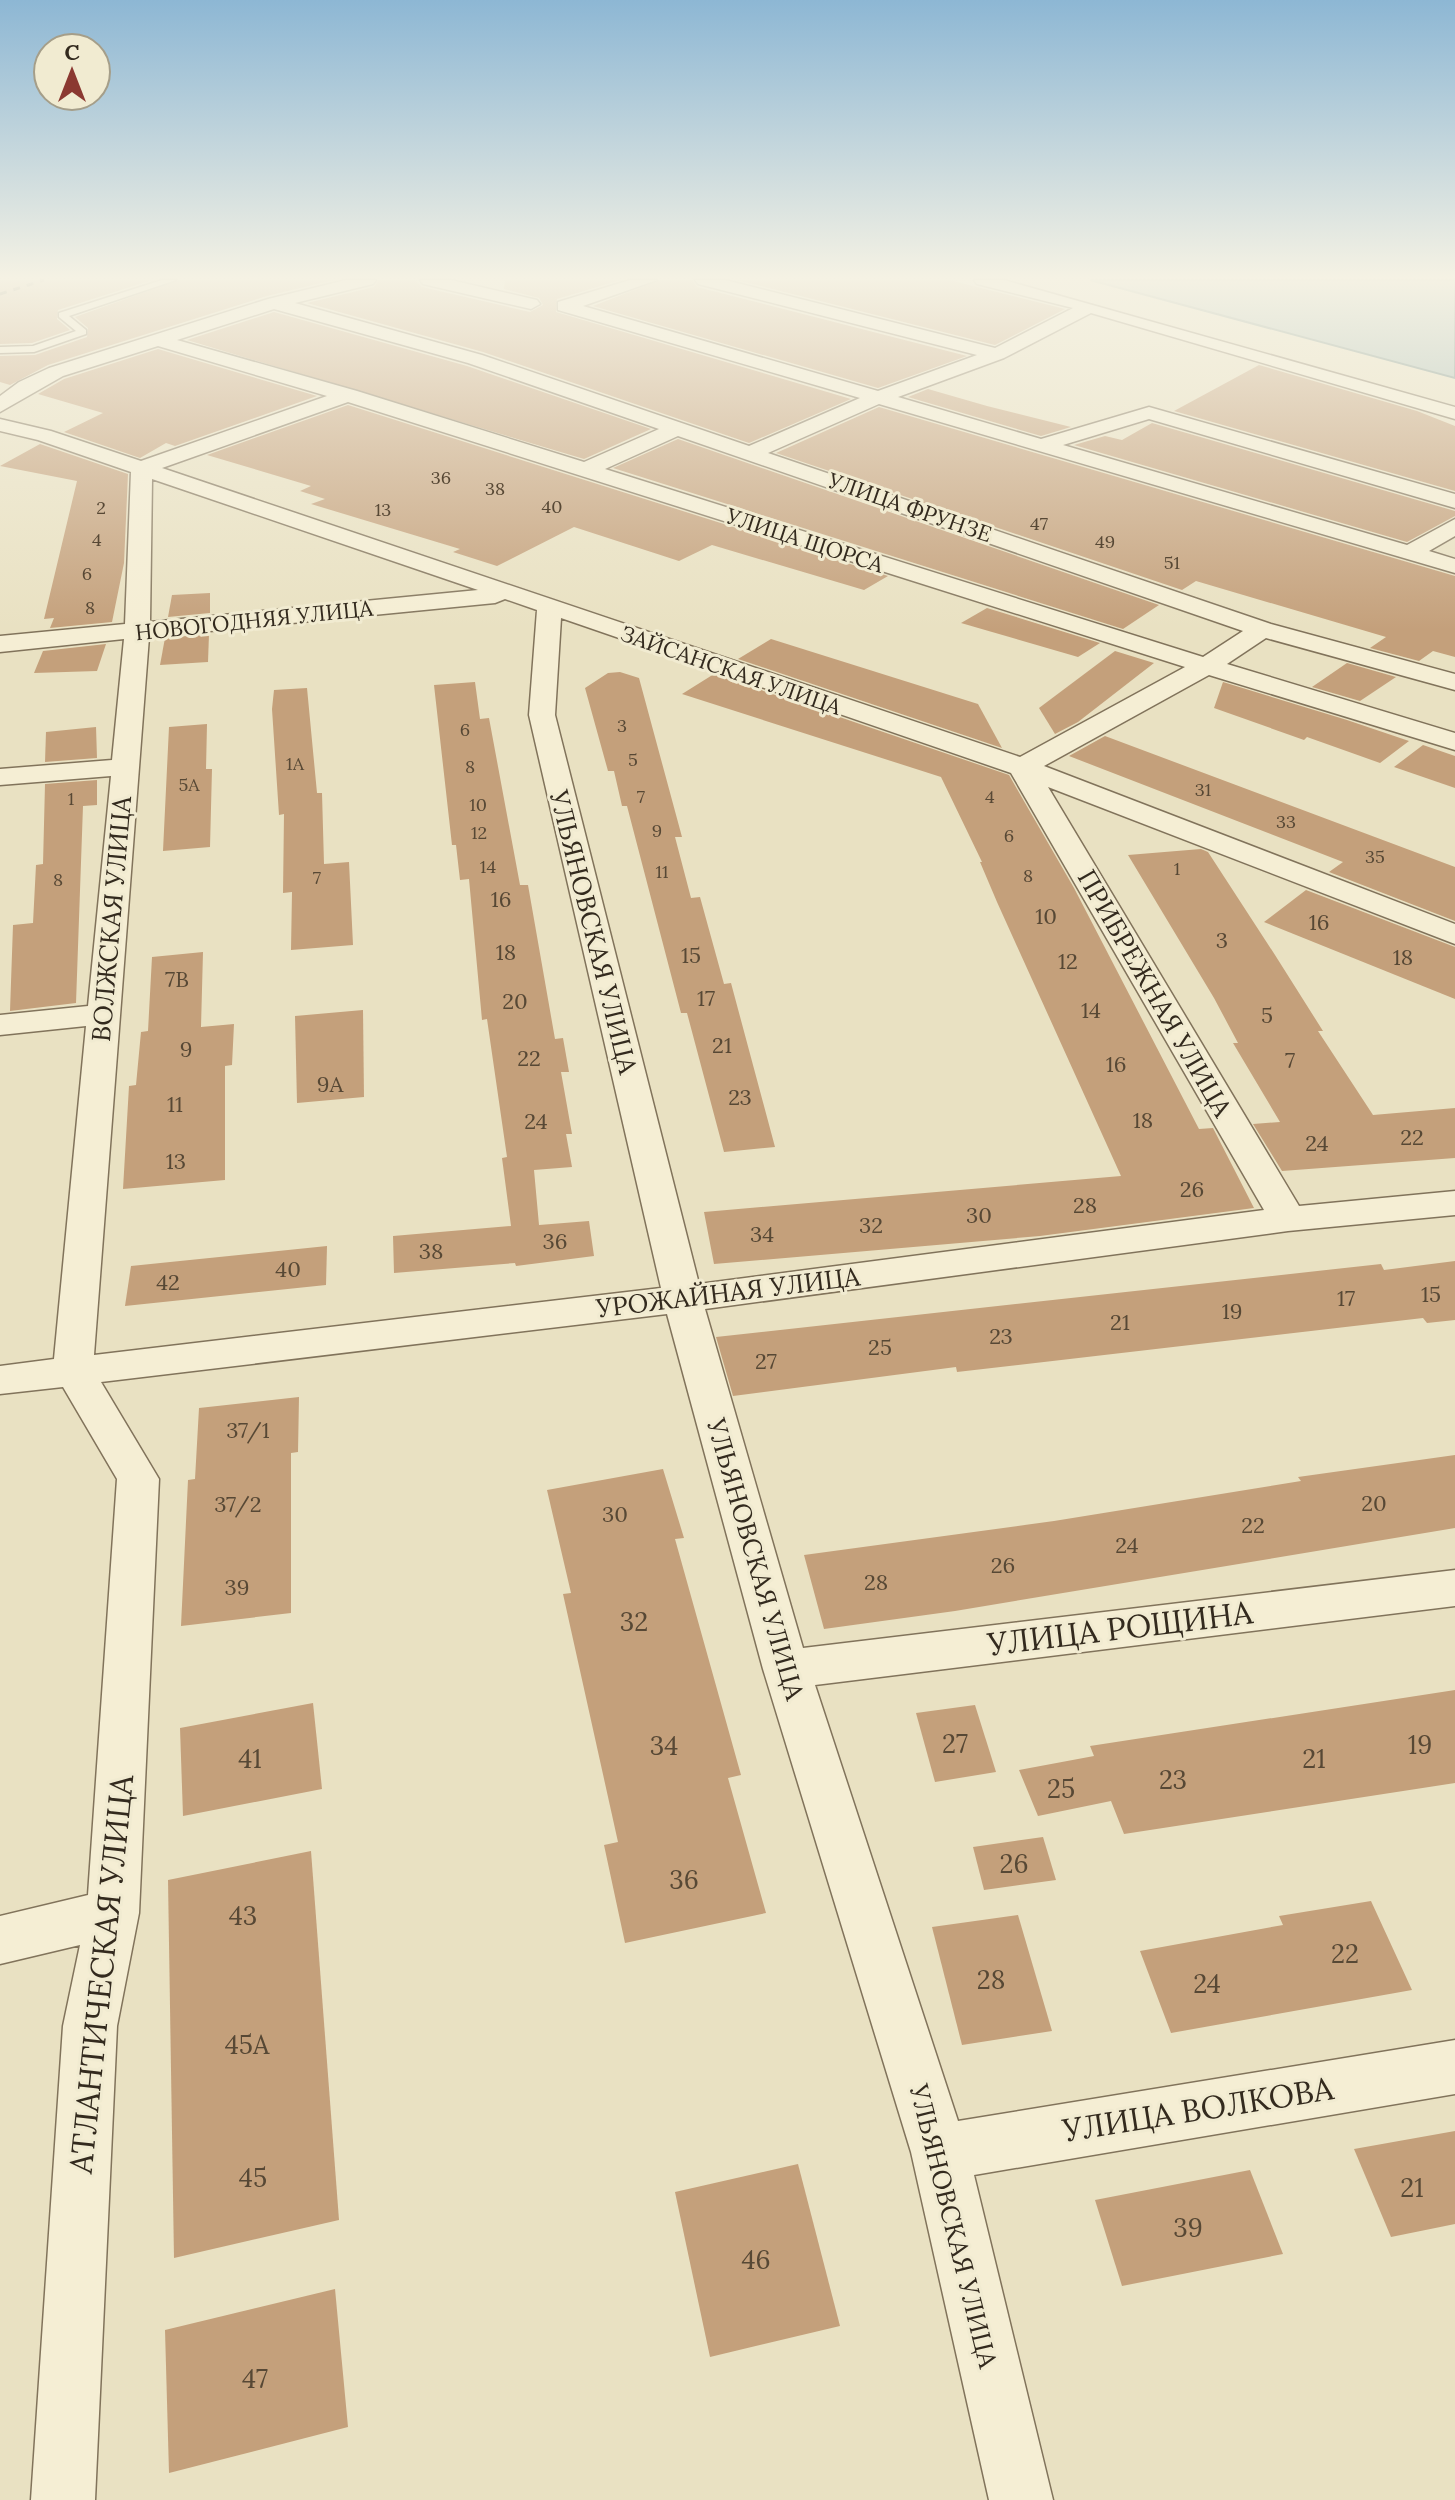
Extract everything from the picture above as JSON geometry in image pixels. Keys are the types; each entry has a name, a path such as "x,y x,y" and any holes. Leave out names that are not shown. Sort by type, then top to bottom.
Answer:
{"street":[{"path":"142,468 345,397"},
{"name":"УЛИЦА ЩОРСА","path":"355,397 1205,667 1455,742"},
{"name":"УЛИЦА ФРУНЗЕ","path":"586,397 1262,629 1455,682"},
{"path":"867,397 1455,566"},
{"path":"752,452 881,397"},
{"path":"1399,397 1455,413"},
{"path":"1041,445 1149,413 1455,501"},
{"name":"ЗАЙСАНСКАЯ УЛИЦА","path":"0,425 44,435 528,602 1022,767 1455,935"},
{"path":"585,470 678,428"},
{"name":"ВОЛЖСКАЯ УЛИЦА","path":"73,1370 137,632 142,468"},
{"path":"1410,553 1455,526"},
{"name":"НОВОГОДНЯЯ УЛИЦА","path":"0,644 528,602"},
{"name":"УЛЬЯНОВСКАЯ УЛИЦА","path":"528,602 542,715 683,1299 786,1669 940,2152 1021,2500"},
{"path":"1022,767 1205,667 1262,629"},
{"path":"0,777 125,767"},
{"name":"ПРИБРЕЖНАЯ УЛИЦА","path":"1022,767 1288,1219"},
{"path":"0,1025 102,1015"},
{"name":"УРОЖАЙНАЯ УЛИЦА","path":"0,1380 683,1299 1288,1219 1455,1203"},
{"name":"АТЛАНТИЧЕСКАЯ УЛИЦА","path":"63,2500 90,2026 113,1913 138,1479 73,1370"},
{"name":"УЛИЦА РОЩИНА","path":"786,1669 1455,1588"},
{"path":"0,1940 113,1913"},
{"name":"УЛИЦА ВОЛКОВА","path":"940,2152 1455,2067"}],"building":[{"path":"47,397 315,397 175,446 166,443 140,458 64,432 103,413"},
{"path":"376,397 557,397 651,429 584,459"},
{"path":"614,397 851,399 749,443"},
{"path":"908,397 955,397 1071,427 1041,436"},
{"path":"1200,397 1368,397 1455,426 1455,491 1174,411"},
{"path":"348,405 888,576 864,590 712,545 679,561 574,527 497,566 453,552 460,549 311,504 325,499 300,491 311,486 207,455"},
{"path":"879,407 1455,576 1455,657 1433,651 1419,661 1370,648 1386,637 1196,581 1182,590 776,453"},
{"path":"1152,423 1455,511 1455,516 1407,542 1074,445 1105,436 1122,440"},
{"path":"678,439 1159,605 1123,629 613,468"},
{"path":"40,444 128,474 124,563 112,622 50,628 54,618 44,619 77,481 0,466"},
{"path":"210,593 210,613 168,617 172,595"},
{"path":"987,608 1100,643 1078,657 961,623"},
{"path":"209,634 208,662 160,665 165,638"},
{"path":"771,639 978,704 1002,748 738,659"},
{"path":"106,644 97,671 34,673 43,651"},
{"path":"1115,651 1154,663 1078,722 1055,734 1039,708"},
{"path":"1347,663 1396,677 1360,701 1312,687"},
{"path":"620,672 639,678 682,837 675,837 691,898 700,897 724,984 731,983 775,1147 724,1152 687,1013 681,1013 627,806 622,806 614,771 608,771 585,688 608,673"},
{"path":"714,674 1009,775 1074,888 1199,1129 1213,1128 1254,1208 1040,1236 714,1264 704,1212 1121,1176 997,902 982,862 941,777 682,694"},
{"path":"475,682 480,719 489,718 520,885 528,885 555,1039 563,1038 569,1072 561,1072 572,1134 566,1134 572,1167 534,1170 539,1225 589,1221 594,1256 516,1266 515,1263 394,1273 393,1236 511,1226 502,1158 507,1157 487,1019 482,1020 469,879 460,880 456,845 452,845 434,685"},
{"path":"1223,682 1409,741 1380,763 1307,737 1304,740 1214,708"},
{"path":"307,688 317,793 322,793 324,864 349,862 353,945 291,950 292,892 283,893 284,814 279,815 272,709 274,690"},
{"path":"207,724 206,769 212,769 210,847 163,851 169,727"},
{"path":"96,727 97,758 45,762 46,732"},
{"path":"1105,736 1455,867 1455,921 1329,872 1343,862 1069,756"},
{"path":"1423,745 1455,756 1455,788 1394,767"},
{"path":"97,780 97,805 83,806 76,1003 10,1011 13,925 33,923 36,865 43,864 45,784"},
{"path":"1201,849 1208,852 1275,955 1323,1031 1318,1031 1373,1115 1455,1108 1455,1158 1282,1171 1253,1124 1280,1122 1233,1043 1238,1043 1214,998 1128,855"},
{"path":"1306,890 1455,947 1455,999 1264,922"},
{"path":"203,952 201,1027 234,1024 232,1065 225,1066 225,1180 123,1189 129,1086 136,1085 141,1032 148,1031 152,957"},
{"path":"363,1010 364,1097 297,1103 295,1016"},
{"path":"327,1246 326,1285 125,1306 131,1266"},
{"path":"1455,1261 1455,1320 1427,1323 1423,1318 957,1372 956,1367 733,1396 716,1337 1381,1264 1384,1270"},
{"path":"299,1397 298,1452 291,1453 291,1613 181,1626 188,1480 195,1479 199,1408"},
{"path":"1455,1455 1455,1528 955,1611 824,1629 804,1555 1054,1521 1301,1481 1298,1477"},
{"path":"663,1469 684,1538 675,1539 741,1775 728,1778 766,1913 625,1943 604,1845 618,1842 563,1594 571,1593 547,1490"},
{"path":"1455,1690 1455,1783 1124,1834 1111,1801 1038,1816 1019,1770 1094,1756 1090,1746"},
{"path":"313,1703 322,1789 183,1816 180,1728"},
{"path":"975,1705 996,1772 935,1782 916,1713"},
{"path":"1043,1837 1056,1880 984,1890 973,1847"},
{"path":"311,1851 339,2220 174,2258 168,1880"},
{"path":"1371,1901 1412,1990 1171,2033 1140,1951 1283,1925 1279,1916"},
{"path":"1018,1915 1052,2031 962,2045 932,1927"},
{"path":"1455,2131 1455,2224 1391,2237 1354,2149"},
{"path":"798,2164 840,2326 710,2357 675,2192"},
{"path":"1250,2170 1283,2254 1122,2286 1095,2200"},
{"path":"335,2289 348,2427 169,2473 165,2330"}]}
